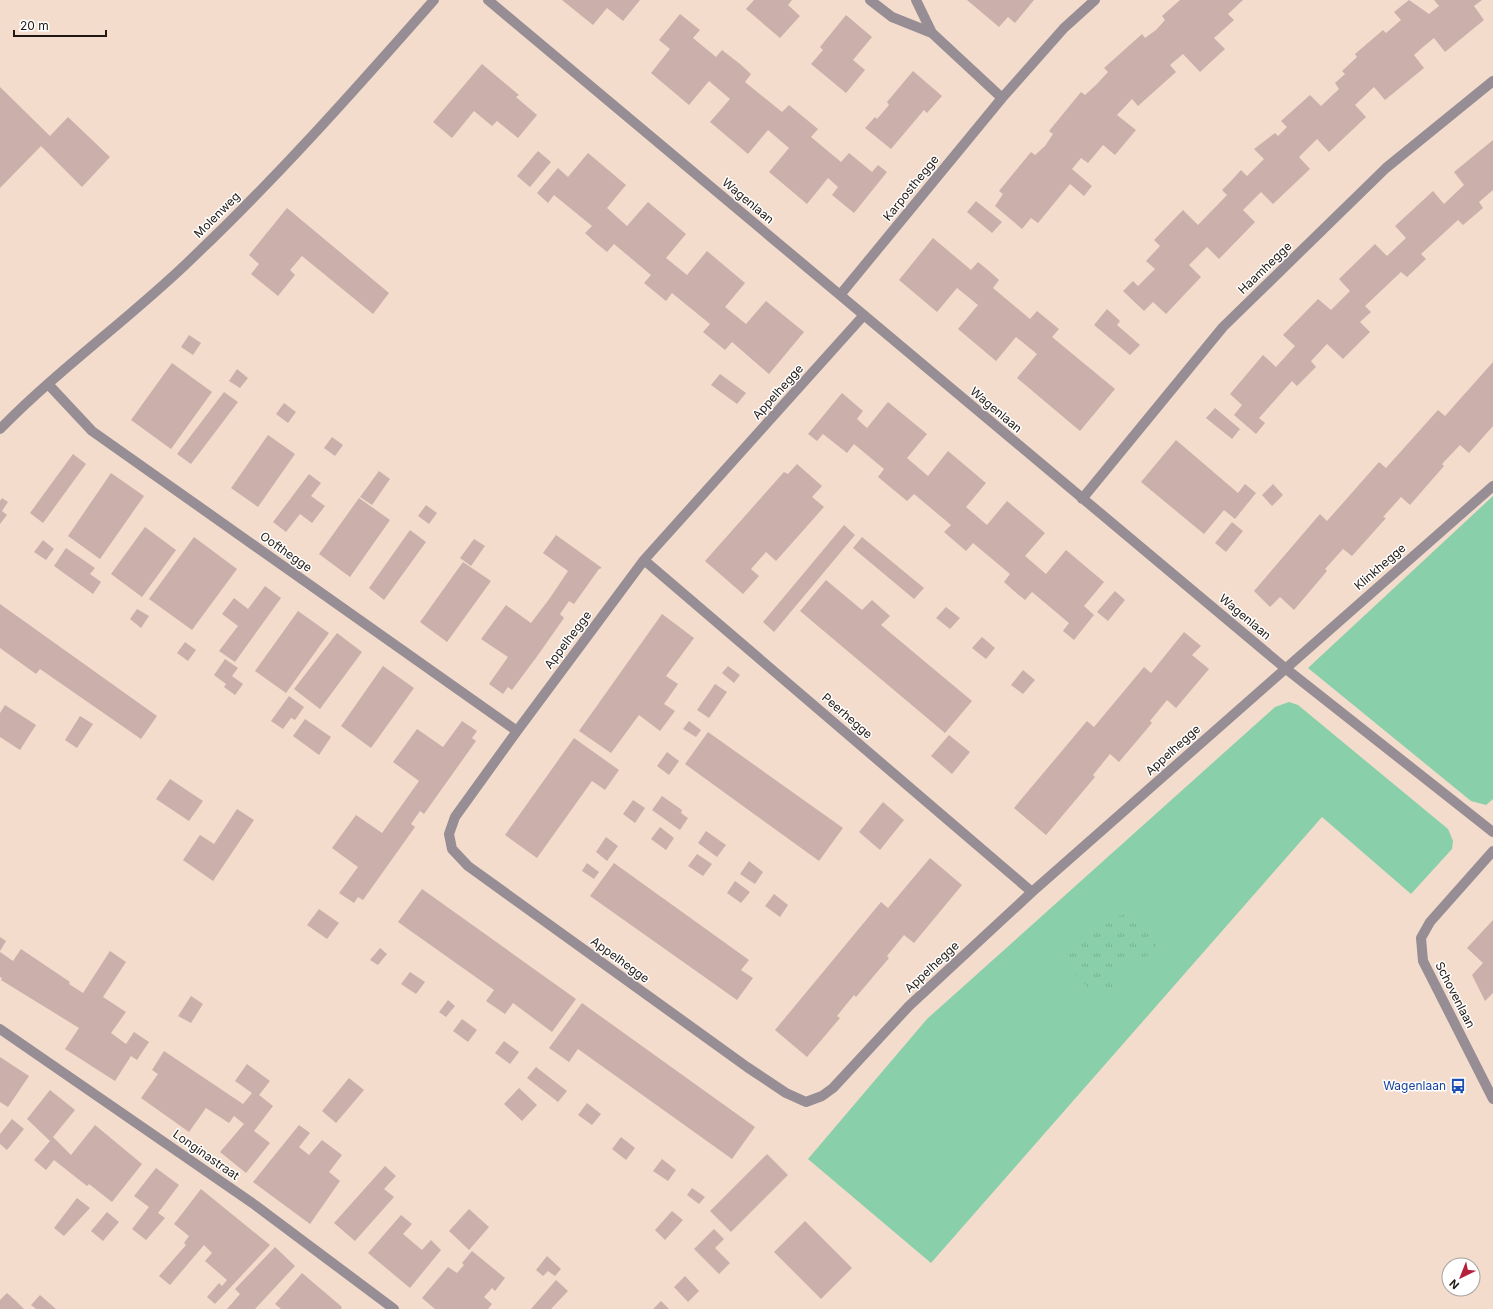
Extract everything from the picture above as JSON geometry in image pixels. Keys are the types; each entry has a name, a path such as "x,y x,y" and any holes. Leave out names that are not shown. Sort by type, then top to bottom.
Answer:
{"street":[{"name":"Molenweg","path":"0,429 48,384 182,268 285,166 434,0"},
{"name":"Wagenlaan","path":"488,0 1285,668 1493,832"},
{"path":"870,0 892,16 932,33 1002,98"},
{"path":"916,0 932,33"},
{"name":"Karposthegge","path":"840,295 1002,98 1064,28 1095,0"},
{"name":"Haamhegge","path":"1082,499 1223,327 1386,168 1493,81"},
{"name":"Appelhegge","path":"864,315 644,560 516,731 455,817 449,834 452,849 468,866 747,1067 786,1093 806,1102 822,1096 833,1088 909,1006 1032,892 1285,668"},
{"name":"Oofthegge","path":"48,384 92,431 516,731"},
{"name":"Klinkhegge","path":"1285,668 1493,486"},
{"name":"Peerhegge","path":"644,560 1032,892"},
{"name":"Schovenlaan","path":"1493,851 1430,922 1421,938 1423,961 1493,1098"},
{"name":"Longinastraat","path":"0,1029 255,1204 394,1309"}],"green space":[{"path":"1493,496 1493,799 1486,805 1471,801 1308,668"},
{"path":"1289,702 1298,705 1448,829 1453,841 1452,849 1411,894 1322,817 931,1263 808,1159 927,1019 1275,707"},
{"path":"1125,914 1139,925 1154,926 1156,954 1126,961 1109,975 1123,990 1114,997 1101,984 1090,990 1062,960 1105,921"}],"building":[{"path":"562,0 640,0 623,21 607,8 593,25"},
{"path":"754,0 792,0 788,5 800,16 780,38 746,9"},
{"path":"967,0 1034,0 1015,23 1008,17 999,27"},
{"path":"1180,0 1243,0 1228,14 1234,20 1214,38 1225,49 1200,72 1183,54 1170,65 1176,72 1138,106 1132,99 1117,115 1136,130 1115,155 1103,145 1088,163 1081,158 1072,169 1092,186 1084,196 1070,184 1038,223 1031,218 1022,229 995,206 1003,194 999,191 1031,152 1035,155 1045,146 1053,134 1049,131 1081,92 1085,95 1097,84 1108,72 1104,68 1142,34 1145,38 1156,30 1165,20 1162,16"},
{"path":"1409,0 1429,14 1439,6 1434,0 1482,0 1474,6 1484,20 1445,52 1434,38 1414,55 1424,68 1385,100 1374,87 1355,105 1366,117 1329,152 1317,139 1299,157 1310,169 1273,204 1261,192 1243,210 1255,222 1219,259 1207,247 1189,265 1201,277 1166,314 1153,302 1144,311 1123,291 1133,281 1138,286 1155,269 1146,261 1160,246 1154,240 1183,210 1198,225 1227,195 1222,190 1241,170 1247,176 1264,159 1254,149 1275,133 1278,136 1287,127 1281,121 1310,95 1321,106 1339,89 1335,83 1345,74 1342,71 1357,57 1355,54 1383,30 1386,33 1401,20 1394,12"},
{"path":"680,14 700,30 693,38 716,57 722,50 740,64 751,74 745,82 782,112 789,105 818,129 811,137 841,162 849,153 872,172 878,165 887,172 854,213 832,195 838,187 828,178 807,204 769,172 789,148 768,130 748,154 710,122 730,99 709,81 689,105 651,73 670,49 659,40"},
{"path":"846,15 872,37 853,60 865,70 846,93 811,64 823,50 820,47"},
{"path":"482,64 519,95 516,97 537,115 518,138 497,121 492,126 474,111 452,138 433,122"},
{"path":"913,71 942,96 927,113 924,110 891,149 865,128 875,117 877,119 889,105 887,102"},
{"path":"0,87 50,136 68,117 110,157 82,187 41,146 0,188"},
{"path":"1493,140 1493,190 1479,202 1483,208 1463,225 1458,220 1421,254 1426,259 1407,277 1401,272 1365,306 1371,312 1360,322 1370,332 1343,359 1327,344 1311,361 1316,367 1297,386 1292,381 1259,418 1265,423 1256,434 1234,415 1242,405 1230,394 1263,355 1276,367 1295,346 1283,335 1318,299 1331,310 1350,291 1339,279 1375,244 1387,256 1406,238 1395,226 1433,191 1444,204 1464,185 1454,172"},
{"path":"538,151 551,162 530,187 517,176"},
{"path":"588,153 626,185 607,208 627,226 648,202 686,234 666,258 687,275 707,251 745,283 725,307 746,324 766,301 804,332 769,374 732,342 725,350 703,332 710,324 672,293 666,301 644,283 651,275 614,244 607,252 596,243 585,233 592,226 554,195 548,203 537,193 558,168 568,177"},
{"path":"976,201 1002,222 992,233 967,212"},
{"path":"287,208 389,293 373,314 302,256 290,270 295,275 278,296 251,274 259,264 249,255"},
{"path":"933,238 971,270 978,262 989,271 999,280 993,288 1030,319 1037,311 1059,329 1052,337 1115,389 1080,431 1017,378 1037,354 1016,337 996,361 958,329 978,305 957,288 937,312 899,280"},
{"path":"1107,309 1120,321 1117,325 1140,345 1130,355 1094,325"},
{"path":"189,335 201,343 193,355 181,347"},
{"path":"1493,362 1493,426 1469,453 1460,445 1442,464 1444,466 1410,505 1401,497 1383,517 1386,518 1352,556 1343,549 1325,569 1327,571 1294,610 1280,597 1270,607 1254,591 1320,514 1327,521 1379,462 1386,468 1438,410 1445,416"},
{"path":"172,363 212,392 171,449 131,420"},
{"path":"237,369 248,378 240,388 229,381"},
{"path":"720,374 746,393 737,404 711,385"},
{"path":"224,392 238,402 191,464 177,454"},
{"path":"842,393 863,411 857,419 867,428 888,402 927,434 907,458 928,476 948,451 986,483 966,507 987,525 1007,501 1045,533 1025,556 1046,574 1066,550 1104,582 1084,606 1094,615 1074,640 1063,631 1069,623 1032,592 1025,600 1014,591 1004,582 1010,574 973,543 966,551 944,532 951,525 914,494 907,501 878,477 884,469 854,444 847,453 823,434 817,441 808,434"},
{"path":"284,403 296,412 288,423 276,414"},
{"path":"1215,408 1240,429 1232,439 1206,418"},
{"path":"268,435 295,454 258,507 231,488"},
{"path":"332,437 343,445 335,456 324,448"},
{"path":"1176,440 1238,493 1245,484 1256,493 1235,519 1224,510 1204,534 1141,482"},
{"path":"73,454 86,464 43,523 30,513"},
{"path":"797,464 822,486 812,497 824,507 776,561 766,552 751,569 759,576 743,594 705,561 784,472 788,474"},
{"path":"379,471 390,479 372,505 360,497"},
{"path":"111,473 144,496 100,559 68,536"},
{"path":"309,474 321,483 311,496 325,506 312,523 300,514 286,532 273,522"},
{"path":"1273,484 1283,495 1272,506 1262,495"},
{"path":"2,498 8,502 2,511 7,515 0,524 0,501"},
{"path":"359,498 390,520 350,577 319,554"},
{"path":"426,505 437,513 429,524 418,516"},
{"path":"1232,522 1243,531 1226,552 1215,543"},
{"path":"844,525 855,535 774,632 763,622"},
{"path":"145,527 176,550 142,597 111,574"},
{"path":"410,530 426,542 384,600 369,588"},
{"path":"556,535 602,568 599,569 574,604 569,601 560,614 564,618 538,655 512,690 508,687 503,694 489,684 508,657 481,639 506,605 531,623 550,598 568,571 543,553"},
{"path":"194,537 237,569 192,630 149,599"},
{"path":"862,537 924,588 914,599 853,548"},
{"path":"474,539 485,546 471,566 460,558"},
{"path":"43,540 54,549 46,560 34,552"},
{"path":"66,548 95,568 90,574 101,582 93,594 54,566"},
{"path":"463,562 491,581 447,642 420,622"},
{"path":"826,580 862,610 872,600 890,616 881,625 972,701 945,733 800,611"},
{"path":"265,586 281,598 235,662 219,651 238,626 222,614 234,598 248,609"},
{"path":"1115,591 1125,600 1108,621 1097,612"},
{"path":"0,604 157,716 141,739 40,669 36,674 0,648"},
{"path":"946,607 960,618 950,629 936,618"},
{"path":"137,609 149,616 141,628 130,619"},
{"path":"298,611 329,633 286,693 255,671"},
{"path":"662,614 694,638 666,676 678,684 664,704 675,711 660,731 639,715 611,753 579,731"},
{"path":"1184,632 1201,646 1192,655 1209,669 1176,708 1167,700 1150,721 1152,723 1119,762 1110,754 1093,775 1095,777 1046,835 1014,808 1087,721 1094,727 1144,667 1151,673"},
{"path":"337,633 362,652 320,709 294,689"},
{"path":"982,637 995,648 986,659 972,648"},
{"path":"185,642 196,650 188,661 177,653"},
{"path":"225,659 238,668 232,676 243,684 235,695 224,687 226,684 214,675"},
{"path":"383,666 414,688 371,748 341,726"},
{"path":"728,666 740,675 734,683 722,673"},
{"path":"1023,670 1035,680 1023,694 1011,685"},
{"path":"715,684 727,692 709,718 697,710"},
{"path":"289,696 304,707 295,720 291,718 283,729 271,721"},
{"path":"5,705 36,725 20,750 0,737 0,713"},
{"path":"80,716 93,724 77,748 65,740"},
{"path":"305,719 331,737 319,755 293,736"},
{"path":"462,721 477,731 472,738 476,741 424,814 420,811 411,824 415,827 363,900 358,897 354,903 339,893 358,867 332,848 356,815 382,833 419,781 393,762 417,729 443,747"},
{"path":"689,721 701,730 696,737 683,729"},
{"path":"708,732 843,828 819,861 685,764"},
{"path":"949,735 970,752 952,774 931,756"},
{"path":"574,738 619,770 605,790 592,781 537,858 505,835"},
{"path":"667,752 679,761 669,775 657,766"},
{"path":"170,779 203,801 189,821 156,799"},
{"path":"662,796 682,810 681,813 688,818 680,830 652,810"},
{"path":"633,800 645,808 635,823 623,814"},
{"path":"883,802 904,820 880,850 859,832"},
{"path":"237,809 254,820 213,881 183,860 200,835 214,844"},
{"path":"660,827 674,838 666,850 651,839"},
{"path":"706,831 726,845 717,857 698,843"},
{"path":"606,837 618,846 607,861 596,852"},
{"path":"697,854 712,864 703,876 688,866"},
{"path":"930,858 962,885 914,943 904,935 887,956 889,958 856,997 854,995 837,1016 840,1018 807,1057 775,1030 881,902 888,908"},
{"path":"749,861 763,872 755,884 740,874"},
{"path":"587,863 599,872 594,879 582,871"},
{"path":"614,863 749,960 741,970 753,978 737,1000 590,896"},
{"path":"735,881 750,892 741,903 727,893"},
{"path":"422,889 576,999 552,1032 513,1003 505,1014 486,1001 494,990 398,922"},
{"path":"774,894 788,905 780,917 765,906"},
{"path":"319,909 339,923 327,939 307,925"},
{"path":"1493,920 1493,993 1485,1001 1472,975 1483,963 1467,948"},
{"path":"0,937 6,941 0,951"},
{"path":"380,948 387,954 378,965 370,960"},
{"path":"21,949 70,982 69,984 83,993 110,951 126,962 103,997 126,1012 111,1033 126,1044 134,1032 149,1042 137,1060 131,1056 115,1081 65,1049 79,1028 1,980 0,952 13,961"},
{"path":"410,972 425,982 416,994 401,984"},
{"path":"191,996 203,1004 191,1023 178,1016"},
{"path":"448,1000 455,1006 446,1017 439,1012"},
{"path":"582,1003 755,1127 732,1159 578,1049 569,1062 549,1048"},
{"path":"462,1019 477,1030 468,1042 453,1031"},
{"path":"504,1041 519,1052 510,1064 495,1053"},
{"path":"164,1051 243,1104 252,1093 235,1081 247,1064 270,1081 259,1095 273,1106 254,1131 270,1143 246,1173 220,1152 244,1124 234,1116 229,1123 206,1108 189,1132 141,1098 158,1074 152,1070"},
{"path":"0,1057 29,1076 8,1107 0,1102"},
{"path":"536,1067 567,1091 558,1102 527,1078"},
{"path":"349,1078 364,1090 336,1123 322,1111"},
{"path":"519,1088 537,1105 522,1121 504,1104"},
{"path":"50,1090 75,1110 53,1137 71,1155 95,1125 142,1164 112,1202 89,1184 87,1186 54,1160 46,1170 34,1160 50,1141 27,1119"},
{"path":"587,1103 601,1114 592,1125 578,1115"},
{"path":"12,1119 24,1129 7,1150 0,1144 0,1134"},
{"path":"299,1125 310,1133 299,1147 309,1155 322,1140 342,1155 329,1172 340,1181 310,1224 253,1182"},
{"path":"621,1137 635,1148 626,1160 612,1149"},
{"path":"767,1154 788,1175 731,1232 710,1211"},
{"path":"662,1159 676,1170 668,1181 653,1171"},
{"path":"385,1166 396,1176 384,1189 394,1197 355,1241 334,1223"},
{"path":"156,1168 179,1185 158,1213 165,1218 146,1240 132,1229 149,1207 134,1196"},
{"path":"692,1188 705,1197 699,1204 687,1195"},
{"path":"201,1189 270,1245 215,1304 207,1297 219,1283 222,1286 227,1280 205,1261 212,1253 204,1245 170,1285 159,1276 186,1245 184,1243 189,1236 174,1224"},
{"path":"77,1198 90,1208 64,1236 54,1228"},
{"path":"469,1209 489,1227 469,1250 449,1231"},
{"path":"672,1211 683,1220 665,1240 655,1230"},
{"path":"107,1212 119,1222 103,1241 91,1231"},
{"path":"401,1215 412,1224 403,1234 422,1250 431,1240 441,1250 410,1288 368,1253"},
{"path":"805,1221 852,1268 821,1299 774,1252"},
{"path":"714,1229 724,1239 715,1248 730,1263 719,1274 694,1249"},
{"path":"275,1247 295,1266 255,1309 227,1309 240,1294 235,1289"},
{"path":"472,1251 505,1278 495,1291 492,1288 484,1297 492,1304 488,1309 435,1309 422,1298 448,1267 457,1273 464,1265 462,1263"},
{"path":"547,1256 561,1269 555,1276 548,1271 543,1276 536,1270"},
{"path":"302,1273 342,1307 341,1309 281,1309 275,1304"},
{"path":"685,1276 699,1291 688,1302 674,1287"},
{"path":"556,1280 568,1291 551,1309 531,1309"},
{"path":"7,1293 24,1309 0,1309 0,1300"},
{"path":"40,1295 56,1309 36,1309 31,1305"},
{"path":"661,1301 669,1309 653,1309"}],"place":[{"name":"Wagenlaan","path":"1458,1086"}]}
